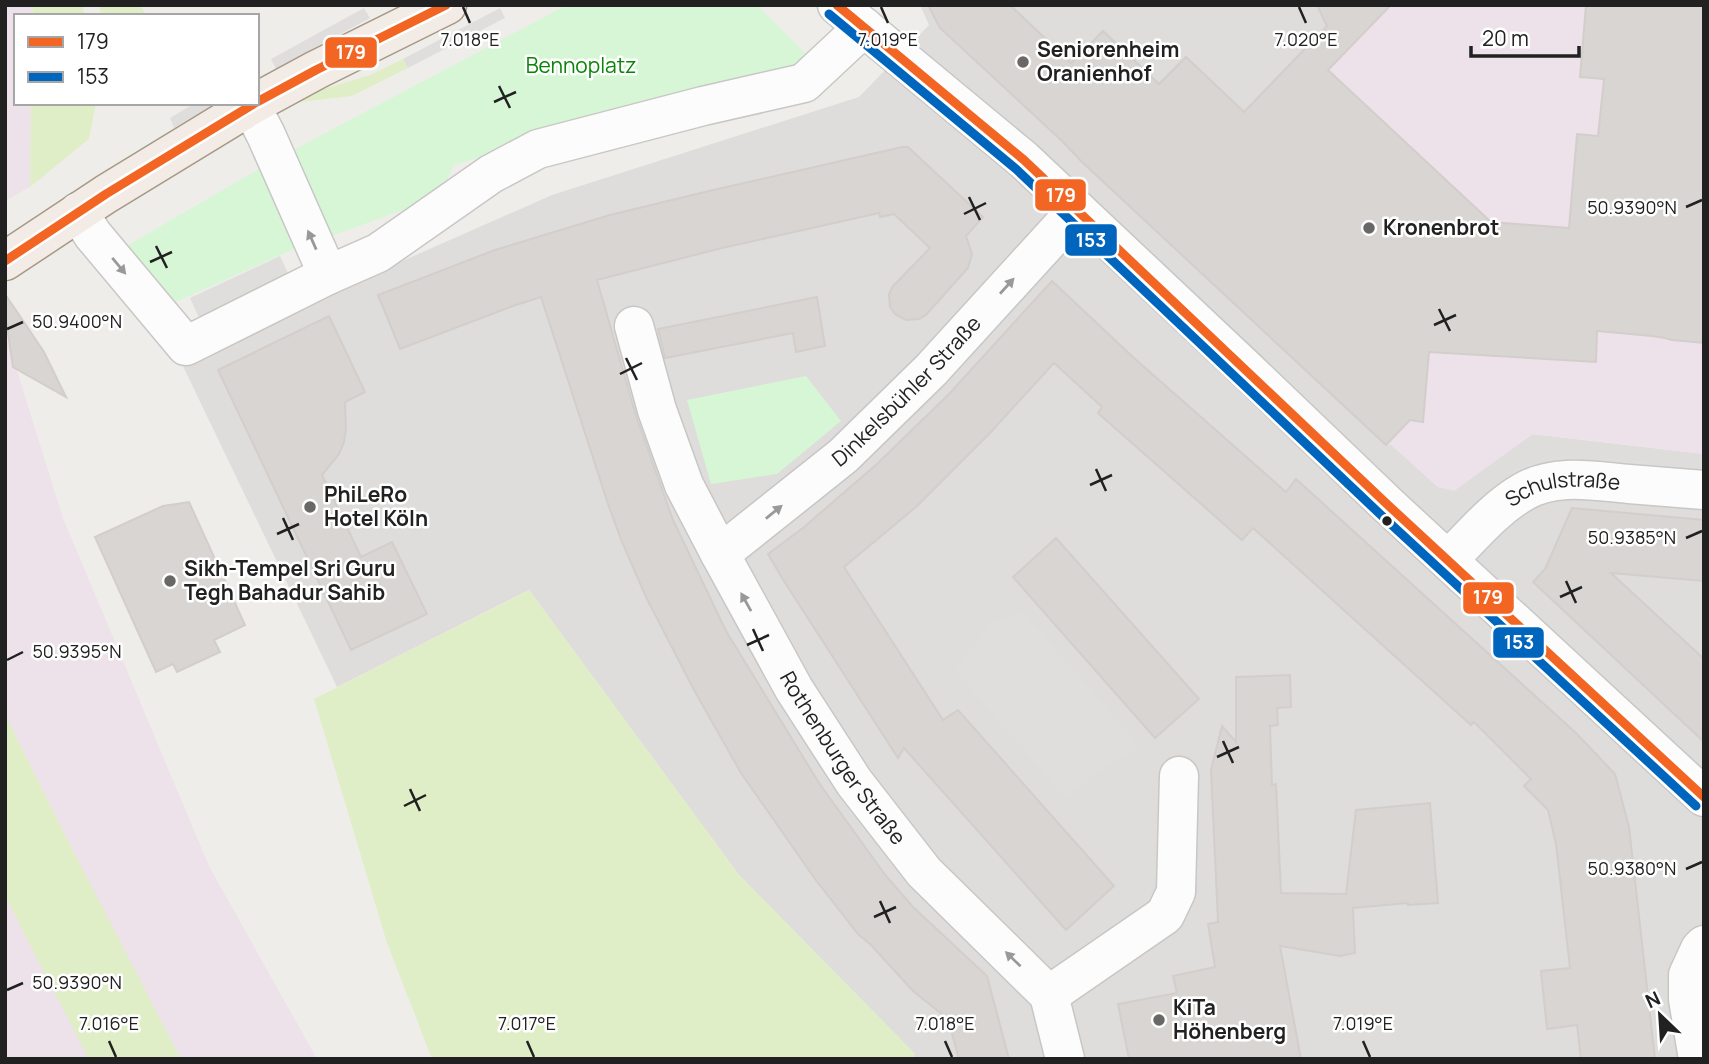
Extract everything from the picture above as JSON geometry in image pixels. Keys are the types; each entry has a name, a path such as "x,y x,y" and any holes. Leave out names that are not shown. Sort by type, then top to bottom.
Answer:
{"main road":[{"path":"259,101 447,5"},
{"path":"10,258 140,172 252,105"}],"street":[{"path":"78,212 93,235 186,346 328,275 379,253 491,174 538,149 804,83 854,12 1024,160 1388,506 1704,797"},
{"path":"254,105 328,275"},
{"name":"Dinkelsbühler Straße","path":"720,554 843,456 931,370 1077,210"},
{"name":"Rothenburger Straße","path":"634,326 657,410 684,485 794,689 854,782 924,872 1049,995"},
{"name":"Schulstraße","path":"1448,559 1510,500 1526,490 1549,482 1572,479 1704,490"},
{"path":"1065,1059 1049,995 1166,915 1176,892 1180,776"},
{"path":"1698,1059 1688,999 1688,975 1704,945"}],"shaded area":[{"path":"5,5 33,5 32,14 14,14 14,105 31,105 30,187 5,201"},
{"path":"920,5 1391,5 1162,236 1386,445 1391,444 1438,487 1454,490 1532,434 1704,454 1704,1059 912,1059 915,1054 739,875 529,590 337,687 181,362 552,195 859,97 929,25"},
{"name":"Kronenbrot","path":"1391,5 1704,5 1704,454 1533,434 1454,491 1438,487 1391,445 1386,445 1162,236"},
{"path":"364,8 370,18 276,69 271,59"},
{"path":"500,8 505,18 408,68 403,59"},
{"path":"192,105 213,105 174,128 170,118"},
{"path":"280,256 291,280 201,322 190,298"},
{"path":"5,332 63,518 209,866 317,1059 5,1059"},
{"path":"1577,457 1576,465 1513,478 1509,471 1541,459"},
{"path":"1597,458 1697,467 1696,477 1596,467"},
{"path":"1023,612 1140,747 1097,772 1066,798 955,671 991,623"}],"green space":[{"path":"33,5 83,5 84,14 32,14"},
{"path":"99,5 140,5 146,14 101,14"},
{"name":"Bennoplatz","path":"567,5 757,5 811,59 799,70 454,165 439,197 287,252 167,306 123,248 278,158"},
{"path":"403,59 408,68 352,96 299,102 317,91 370,75"},
{"path":"31,105 96,105 89,139 30,187"},
{"path":"806,376 841,421 777,474 711,484 687,400"},
{"path":"529,590 739,875 915,1054 912,1059 432,1059 387,943 314,699"},
{"path":"5,714 181,1059 89,1059 33,951 5,895"}],"building":[{"name":"Kronenbrot","path":"928,5 1010,5 1071,63 1103,31 1159,84 1186,57 1244,112 1327,26 1317,5 1391,5 1328,70 1491,222 1569,228 1577,134 1598,136 1604,79 1580,77 1586,5 1704,5 1704,343 1597,331 1596,362 1429,352 1423,422 1410,420 1386,445 940,28"},
{"path":"908,147 983,217 966,236 972,254 968,268 926,315 919,319 906,320 895,314 890,307 889,294 893,286 930,248 894,214 880,217 879,213 722,248 597,280 636,416 673,520 726,631 819,783 886,876 913,907 987,976 1009,1059 959,1059 948,1019 913,991 858,934 815,879 741,773 646,597 622,542 541,297 400,349 378,295 495,250 610,215"},
{"path":"1052,281 1134,358 1286,492 1296,479 1576,733 1615,774 1629,827 1655,1059 1581,1059 1577,1025 1547,1029 1541,971 1570,968 1556,844 1548,810 1524,786 1531,779 1474,722 1471,725 1253,528 1242,540 1098,413 1102,407 1054,363 990,433 916,507 844,567 943,720 958,710 1114,886 1066,930 904,748 898,758 768,554 803,528 878,463 949,394"},
{"path":"5,294 44,352 66,397 13,367"},
{"path":"817,297 825,346 796,352 793,333 665,358 658,329"},
{"name":"PhiLeRo Hotel Köln","path":"329,316 365,392 345,402 344,442 339,454 322,475 361,557 392,542 427,614 351,650 218,370"},
{"name":"Sikh-Tempel Sri Guru Tegh Bahadur Sahib","path":"189,502 245,625 214,640 220,652 177,672 173,664 156,672 95,537 163,506"},
{"path":"1572,508 1704,520 1704,581 1611,573 1704,659 1704,742 1533,582 1545,569"},
{"path":"1056,538 1199,699 1155,738 1013,577"},
{"path":"1290,675 1291,707 1277,708 1278,725 1270,726 1272,785 1276,784 1281,893 1346,894 1356,810 1430,803 1438,903 1353,908 1355,953 1340,956 1280,946 1301,1059 1129,1059 1118,1004 1177,993 1173,976 1215,967 1208,924 1218,922 1211,770 1222,726 1236,742 1236,677"}],"transit line":[{"name":"179","path":"259,101 446,5"},
{"name":"179","path":"837,5 1024,160 1389,506 1704,797"},
{"name":"153","path":"829,14 1016,169 1381,515 1696,806"},
{"name":"179","path":"5,261 106,194 252,105"}],"place":[{"name":"Seniorenheim Oranienhof","path":"1023,62"},
{"name":"Kronenbrot","path":"1369,228"},
{"name":"PhiLeRo Hotel Köln","path":"310,507"},
{"name":"Sikh-Tempel Sri Guru Tegh Bahadur Sahib","path":"170,581"},
{"name":"KiTa Höhenberg","path":"1159,1020"}]}
